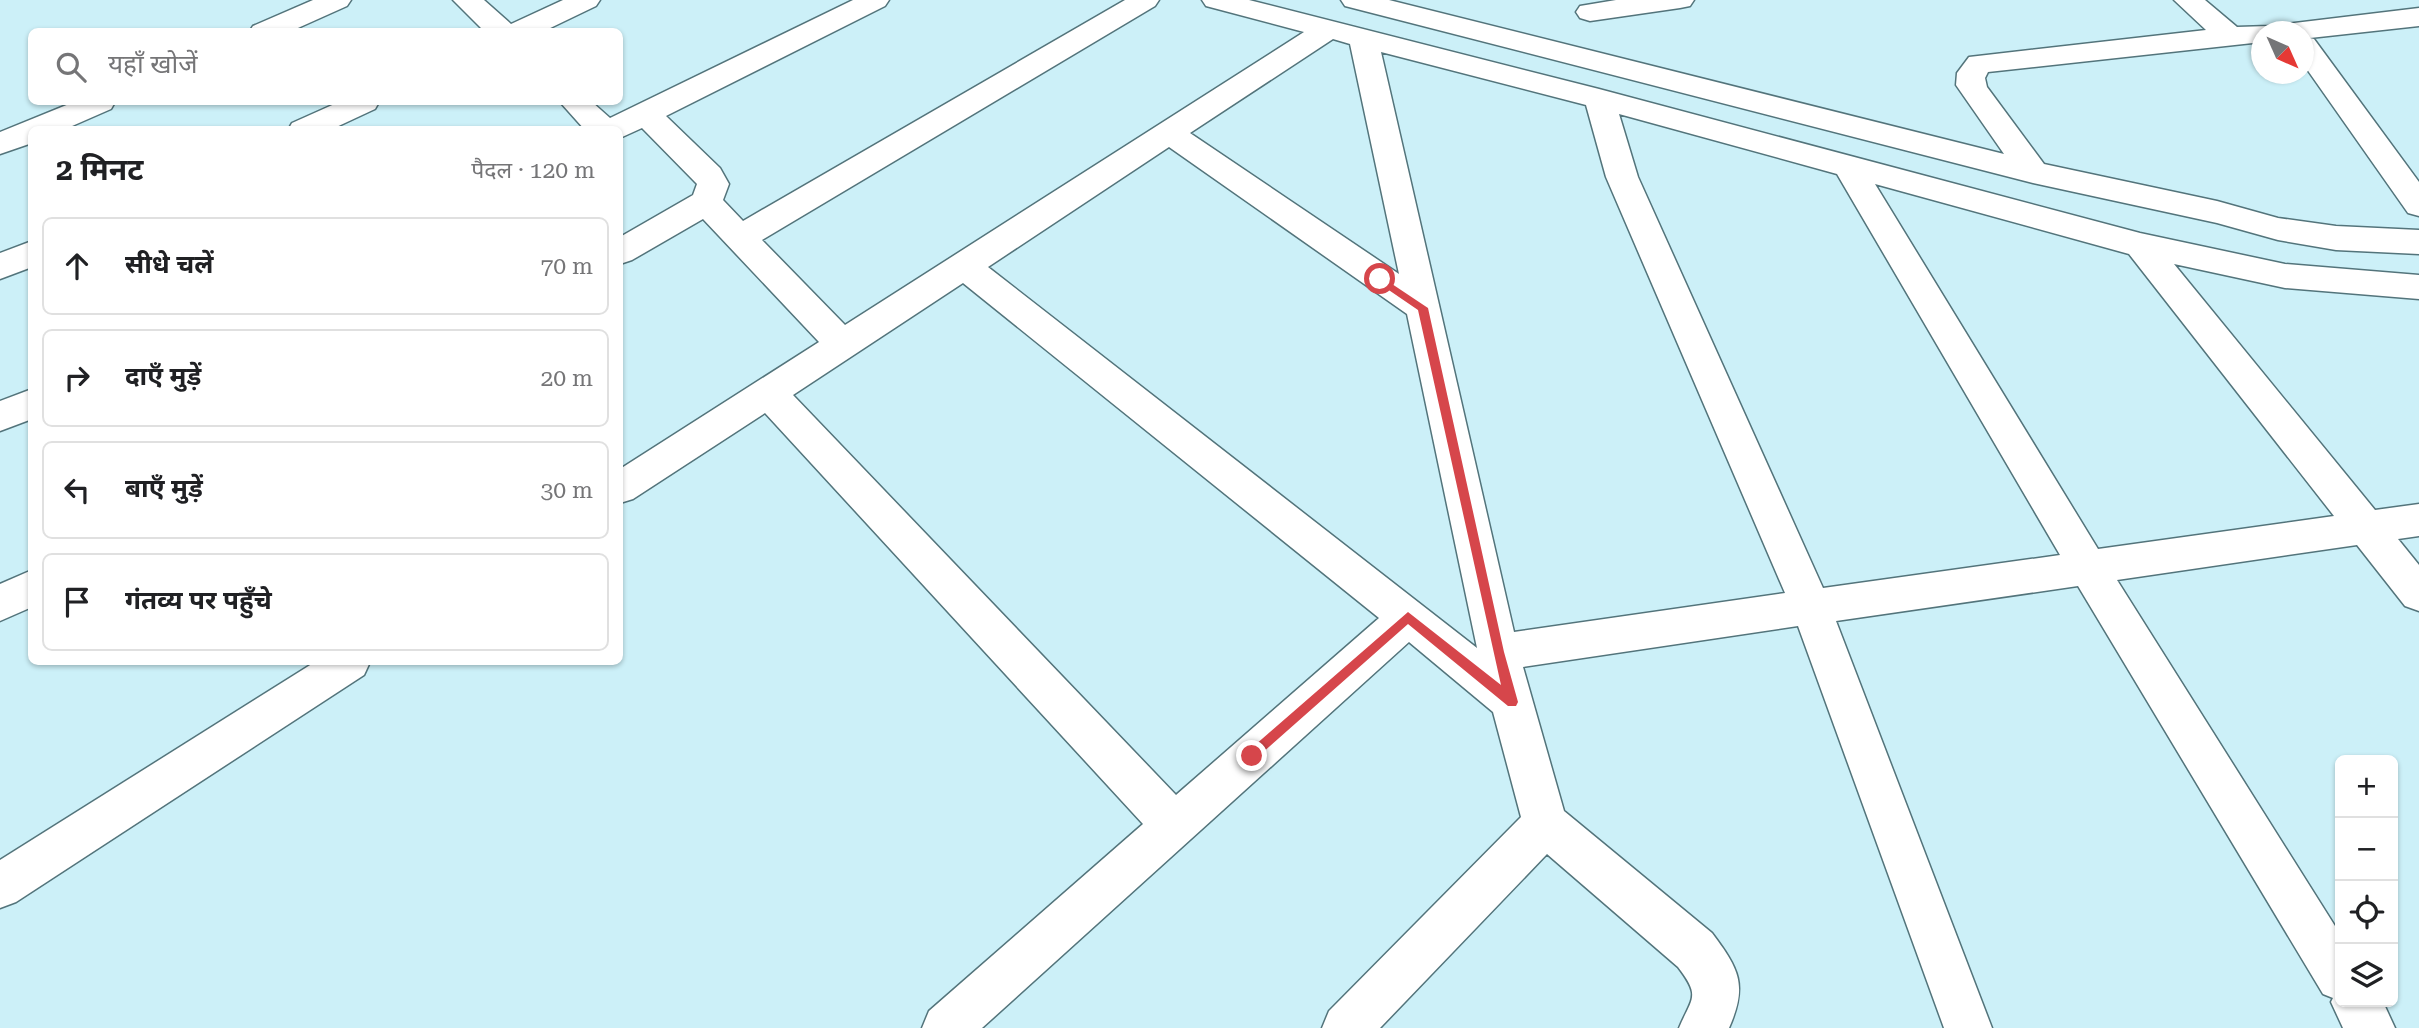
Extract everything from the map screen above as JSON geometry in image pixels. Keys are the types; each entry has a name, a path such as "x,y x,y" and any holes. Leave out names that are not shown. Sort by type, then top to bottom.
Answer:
{"street":[{"path":"272,28 337,0"},
{"path":"467,0 498,28"},
{"path":"526,28 586,0"},
{"path":"620,126 875,0"},
{"path":"740,238 1145,0"},
{"path":"1216,0 1599,99 2140,245 2285,276 2419,287"},
{"path":"1355,0 2033,172 2217,212 2278,229 2416,250"},
{"path":"1624,70 1585,6 1680,0"},
{"path":"2188,0 2230,36"},
{"path":"2314,32 2419,17"},
{"path":"623,486 1328,30"},
{"path":"2033,172 1973,89 1969,80 1971,71 1979,64 2251,34"},
{"path":"1364,39 1498,652 1545,824 1695,950 1712,971 1718,988 1717,1006 1703,1028"},
{"path":"2314,64 2419,205"},
{"path":"1599,99 1622,177 1811,607 1968,1028"},
{"path":"43,126 93,105"},
{"path":"312,126 357,105"},
{"path":"578,105 600,126"},
{"path":"623,250 706,202 713,184 709,176 646,114"},
{"path":"0,144 28,132"},
{"path":"1168,133 1423,308"},
{"path":"1849,168 2088,567 2335,970"},
{"path":"706,202 841,343"},
{"path":"2140,245 2419,594"},
{"path":"0,267 28,255"},
{"path":"964,266 1512,702"},
{"path":"768,392 1174,825"},
{"path":"0,417 28,405"},
{"path":"1498,652 2419,520"},
{"path":"0,604 28,589"},
{"path":"946,1028 1408,617"},
{"path":"0,886 344,665"},
{"path":"1346,1028 1545,824"},
{"path":"2358,1007 2371,1028"}],"route":[{"path":"1252,756 1408,617 1512,702 1498,652 1423,308 1380,279"}]}
